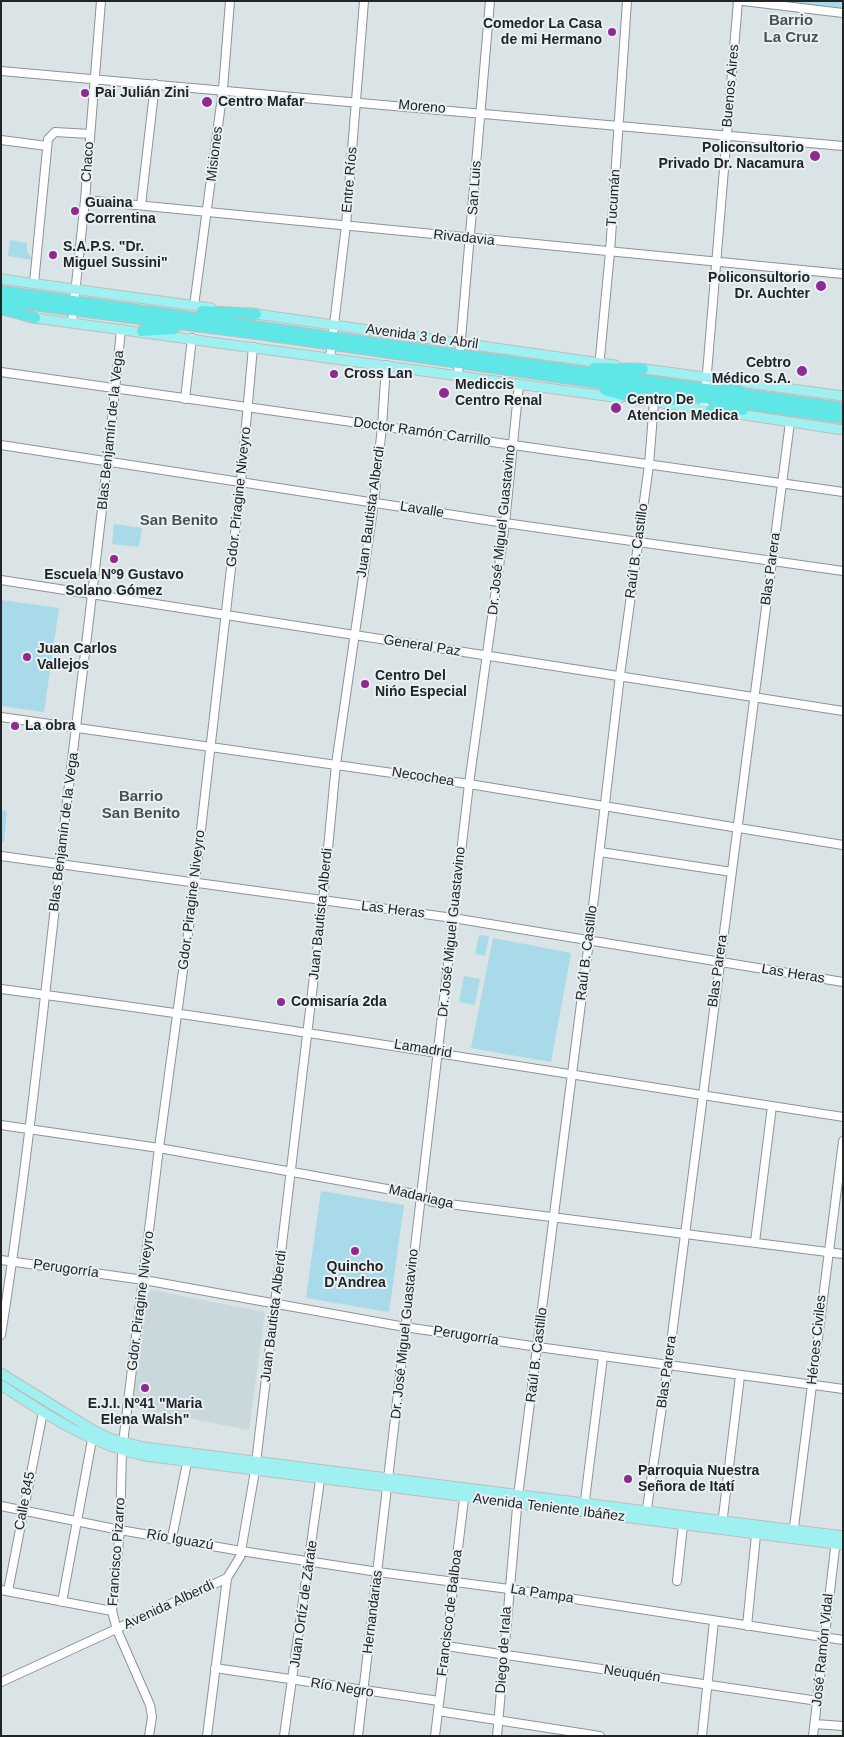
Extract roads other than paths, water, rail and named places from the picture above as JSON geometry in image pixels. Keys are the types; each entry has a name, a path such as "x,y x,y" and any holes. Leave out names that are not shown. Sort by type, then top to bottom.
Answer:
{"highway":[{"path":"1,287 71,303"},
{"name":"Avenida 3 de Abril","path":"1,291 257,334 332,341"},
{"name":"Avenida 3 de Abril","path":"1,301 71,303 129,308 332,341 517,367"},
{"path":"129,308 256,314"},
{"path":"1,309 35,318"},
{"path":"142,331 166,328 216,334 257,334"},
{"path":"517,367 598,379 640,400 670,400 708,396 734,388 843,418"},
{"path":"517,367 598,379 643,369"},
{"name":"Avenida 3 de Abril","path":"598,379 708,396"},
{"path":"708,396 732,409 769,413 843,408"}],"main road":[{"name":"Avenida 3 de Abril","path":"1,279 462,342 598,379"},
{"name":"Avenida 3 de Abril","path":"1,313 458,374 519,384 598,379"},
{"name":"Avenida 3 de Abril","path":"643,369 708,396 790,422 843,430"},
{"name":"Avenida 3 de Abril","path":"640,400 654,402 708,396 843,396"},
{"path":"1,1373 76,1421 123,1447 256,1467"},
{"path":"1,1385 92,1440 187,1463 256,1467"},
{"name":"Avenida Teniente Ibáñez","path":"256,1467 840,1540"},
{"name":"Avenida Teniente Ibáñez","path":"646,1515 683,1525 722,1525 756,1535 793,1535"}],"street":[{"name":"Chaco","path":"72,322 71,303 76,289 85,200 101,1"},
{"name":"Misiones","path":"194,306 223,89 230,1"},
{"name":"Entre Ríos","path":"330,358 346,225 364,1"},
{"name":"San Luis","path":"458,374 490,1"},
{"name":"Tucumán","path":"598,379 620,125 627,1"},
{"name":"Buenos Aires","path":"708,396 738,1"},
{"path":"743,1 843,13"},
{"name":"Moreno","path":"1,71 223,89 843,146"},
{"path":"140,205 155,84"},
{"path":"34,283 48,139 55,132 90,134"},
{"path":"1,140 47,146"},
{"name":"Rivadavia","path":"85,200 843,274"},
{"name":"Blas Benjamín de la Vega","path":"1,1335 12,1261 93,594 121,329"},
{"path":"185,399 192,338"},
{"name":"Gdor. Piragine Niveyro","path":"123,1447 159,1148 195,882 249,408 253,347"},
{"name":"Juan Bautista Alberdi","path":"256,1467 323,901 336,764 374,502 386,365"},
{"name":"Doctor Ramón Carrillo","path":"1,372 116,390 512,444 843,492"},
{"name":"Dr. José Miguel Guastavino","path":"388,1484 469,784 505,523 519,384"},
{"name":"Raúl B. Castillo","path":"518,1500 606,807 620,675 649,465 654,402"},
{"name":"Blas Parera","path":"646,1515 668,1366 701,1096 738,828 790,422"},
{"name":"Lavalle","path":"1,445 108,460 505,523 843,571"},
{"name":"General Paz","path":"1,580 843,711"},
{"name":"Necochea","path":"1,718 469,784 843,846"},
{"path":"600,852 732,872"},
{"name":"Las Heras","path":"1,856 453,918 843,982"},
{"name":"Lamadrid","path":"1,989 307,1031 701,1096 843,1117"},
{"path":"755,1242 772,1106"},
{"name":"Madariaga","path":"1,1125 159,1148 409,1193 432,1202 843,1254"},
{"name":"Héroes Civiles","path":"793,1535 843,1141"},
{"name":"Perugorría","path":"1,1260 144,1280 405,1327 602,1357 843,1389"},
{"path":"584,1508 602,1357"},
{"path":"722,1525 740,1376"},
{"name":"Calle 845","path":"5,1590 24,1510 43,1412"},
{"path":"62,1602 92,1440"},
{"name":"Francisco Pizarro","path":"123,1447 120,1530 112,1611 117,1630 150,1705 152,1716 149,1736"},
{"path":"172,1538 187,1463"},
{"name":"Avenida Alberdi","path":"1,1682 227,1578 241,1551 256,1467"},
{"name":"Juan Ortíz de Zárate","path":"284,1736 321,1475"},
{"name":"Hernandarias","path":"358,1736 388,1484"},
{"name":"Francisco de Balboa","path":"434,1736 465,1493"},
{"name":"Diego de Irala","path":"497,1736 518,1500"},
{"name":"Río Iguazú","path":"1,1506 120,1530 241,1551"},
{"path":"678,1581 683,1525"},
{"path":"747,1626 756,1535"},
{"name":"José Ramón Vidal","path":"814,1736 824,1638 840,1540"},
{"name":"La Pampa","path":"241,1551 378,1572 509,1589 843,1640"},
{"path":"207,1736 227,1578"},
{"path":"5,1590 112,1611"},
{"path":"702,1736 714,1621"},
{"name":"Neuquén","path":"446,1646 818,1701"},
{"name":"Río Negro","path":"215,1668 439,1701"},
{"path":"438,1711 594,1735"},
{"path":"815,1724 843,1726"}],"place":[{"name":"Comedor La Casa de mi Hermano","path":"612,32"},
{"name":"Pai Julián Zini","path":"85,93"},
{"name":"Centro Mafar","path":"207,102"},
{"name":"Policonsultorio Privado Dr. Nacamura","path":"815,156"},
{"name":"Guaina Correntina","path":"75,211"},
{"name":"S.A.P.S. \"Dr. Miguel Sussini\"","path":"53,255"},
{"name":"Policonsultorio Dr. Auchter","path":"821,286"},
{"name":"Cebtro Médico S.A.","path":"802,371"},
{"name":"Cross Lan","path":"334,374"},
{"name":"Mediccis Centro Renal","path":"444,393"},
{"name":"Centro De Atencion Medica","path":"616,408"},
{"name":"Escuela Nº9 Gustavo Solano Gómez","path":"114,559"},
{"name":"Juan Carlos Vallejos","path":"27,657"},
{"name":"Centro Del Nińo Especial","path":"365,684"},
{"name":"La obra","path":"15,726"},
{"name":"Comisaría 2da","path":"281,1002"},
{"name":"Quincho D'Andrea","path":"355,1251"},
{"name":"E.J.I. Nº41 \"Maria Elena Walsh\"","path":"145,1388"},
{"name":"Parroquia Nuestra Señora de Itatí","path":"628,1479"}],"district":[{"name":"Barrio La Cruz","path":"791,30"},
{"name":"San Benito","path":"179,521"},
{"name":"Barrio San Benito","path":"141,806"}]}
